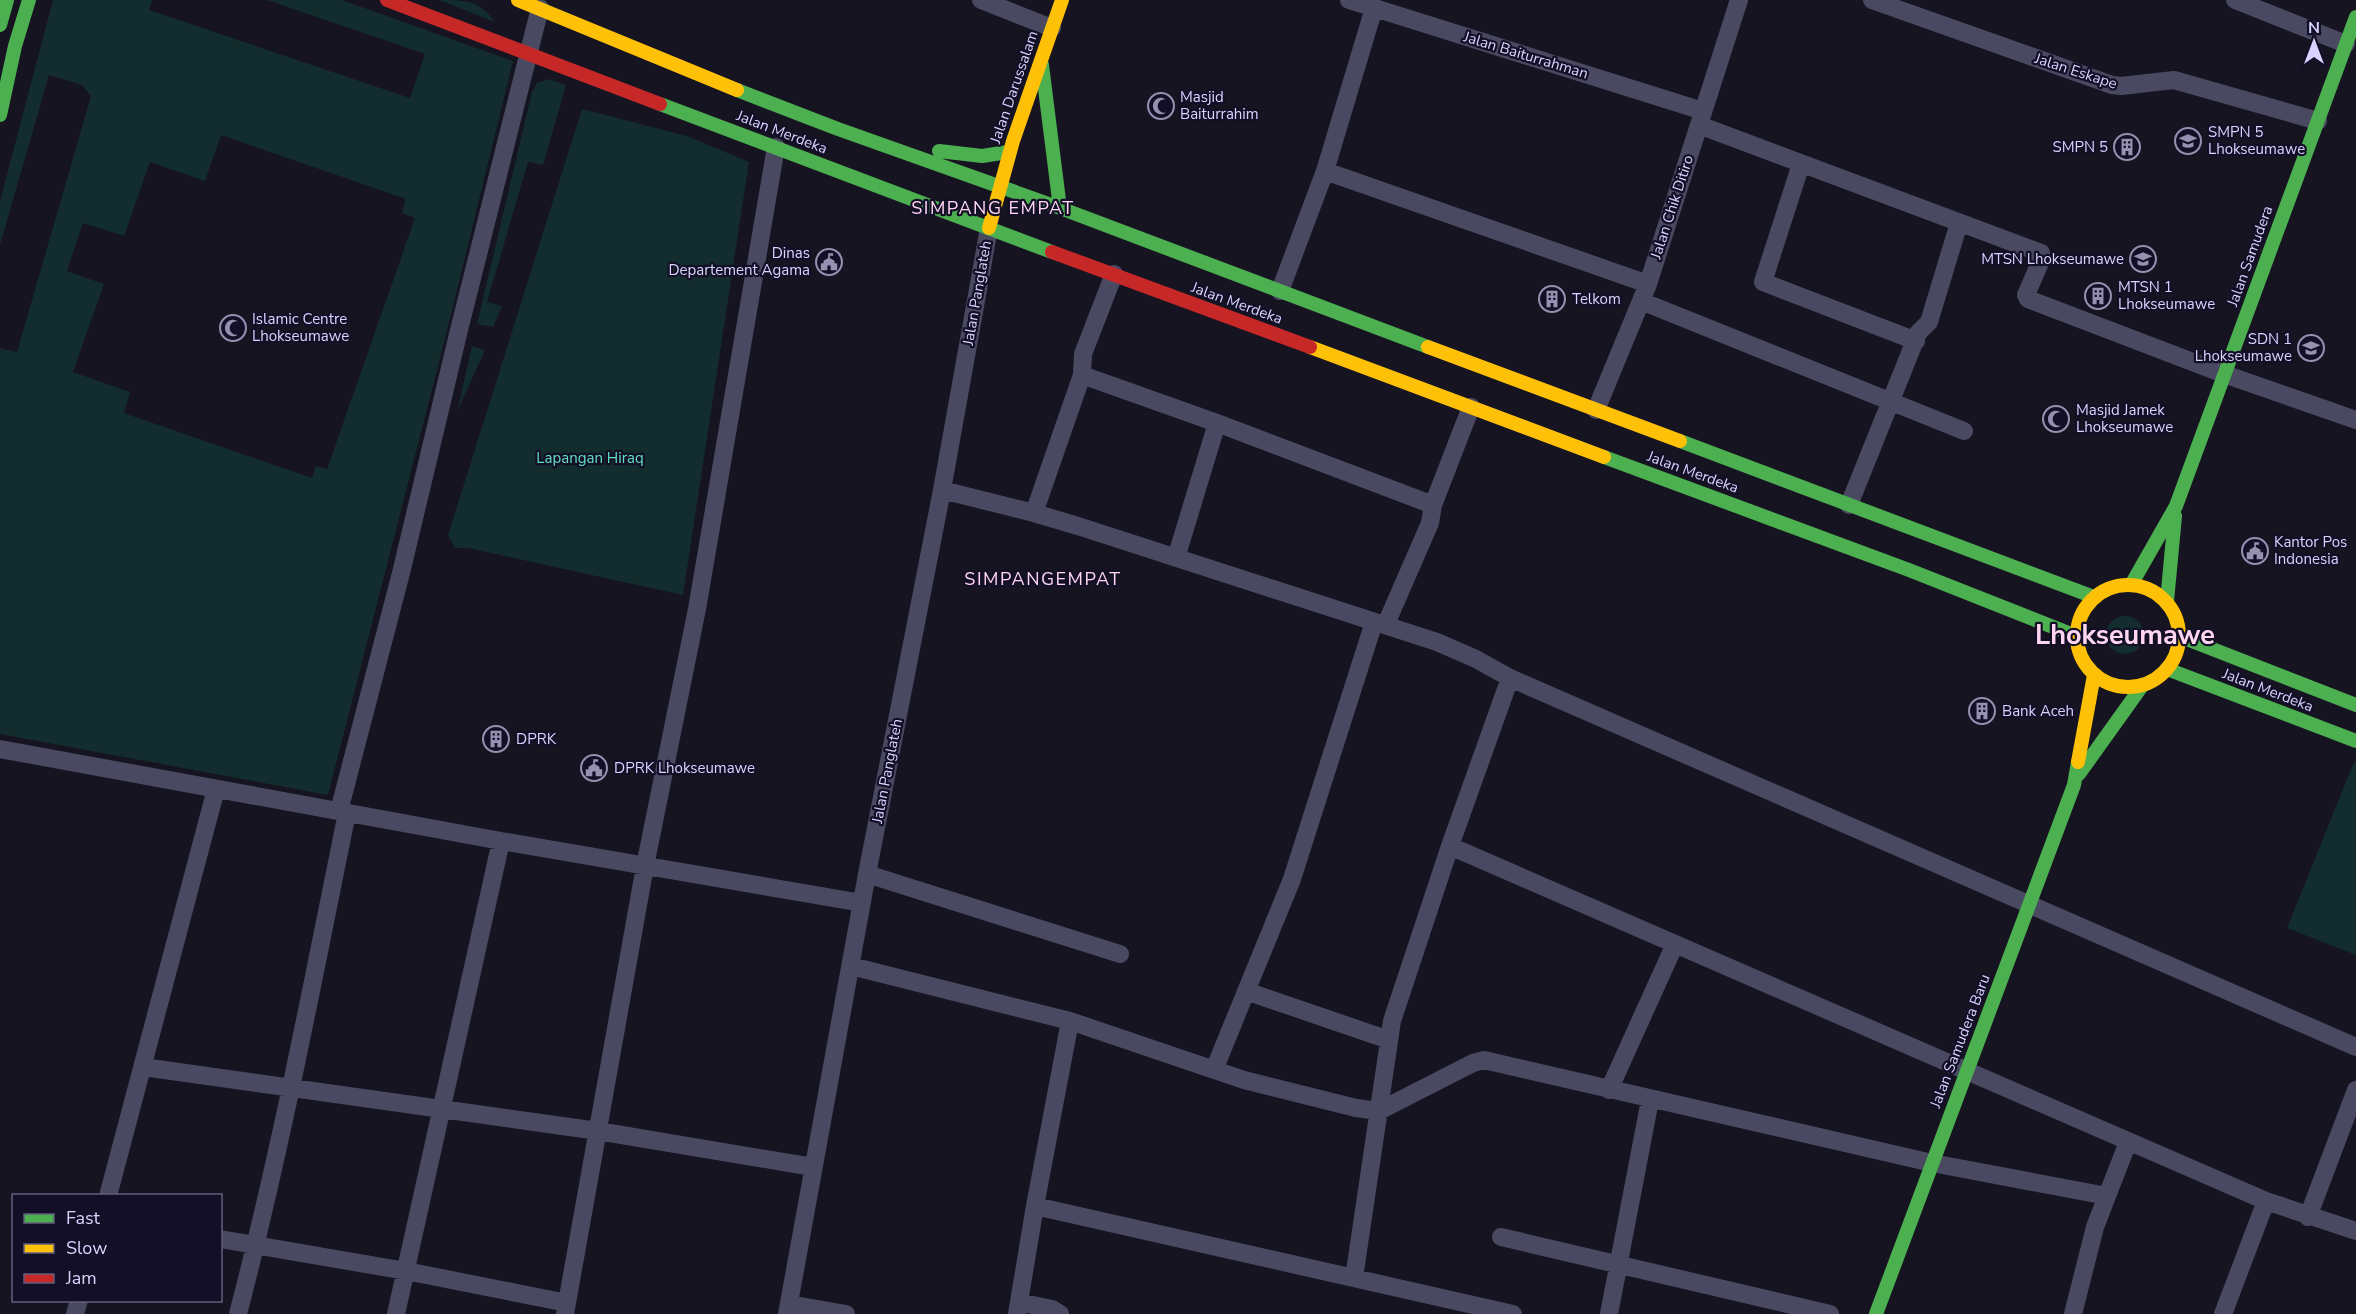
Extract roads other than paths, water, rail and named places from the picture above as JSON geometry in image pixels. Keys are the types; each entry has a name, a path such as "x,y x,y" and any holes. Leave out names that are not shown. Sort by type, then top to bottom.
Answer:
{"main road":[{"path":"0,25 7,0"},
{"path":"0,115 15,46 29,0"},
{"name":"Jalan Merdeka","path":"387,0 988,228 1909,570 2076,636"},
{"name":"Jalan Merdeka","path":"518,0 699,76 838,129 1060,208 2094,597"},
{"name":"Jalan Darussalam","path":"988,228 1008,152 1062,0"},
{"name":"Jalan Samudera","path":"2131,585 2176,506 2356,17"},
{"path":"1041,61 1060,208"},
{"path":"838,129 972,157 994,157 1008,152"},
{"name":"Jalan Samudera","path":"2167,601 2176,506"},
{"path":"2131,585 2144,587 2167,601 2178,624 2180,636 2176,654 2168,669 2156,680 2142,686 2117,686 2094,675 2079,652 2076,636 2078,622 2084,608 2094,597 2117,586 2131,585"},
{"name":"Jalan Merdeka","path":"2180,636 2356,705"},
{"name":"Jalan Merdeka","path":"2168,669 2356,741"},
{"name":"Jalan Samudera Baru","path":"1876,1314 2075,779 2094,675"},
{"name":"Jalan Samudera Baru","path":"2075,779 2142,686"}],"street":[{"path":"981,0 1052,28"},
{"name":"Jalan Baiturrahman","path":"1349,0 1701,118 1801,164 2041,253 2042,258 2026,295 2028,299 2224,374"},
{"name":"Jalan Chik Ditiro","path":"1596,410 1648,284 1739,0"},
{"name":"Jalan Eskape","path":"1872,0 2112,85 2174,80 2318,121"},
{"path":"2235,0 2346,44"},
{"path":"238,1314 291,1088 343,812 459,330 540,8"},
{"path":"1280,291 1325,171 1374,8"},
{"path":"222,1239 406,1271 566,1309 645,866 697,609 776,147"},
{"path":"1801,164 1763,282 1916,341"},
{"path":"1325,171 1648,284"},
{"path":"1849,505 1918,333 1929,322 1959,223"},
{"name":"Jalan Panglateh","path":"788,1309 867,874 942,490 988,228"},
{"path":"1034,513 1082,375 1083,354 1114,274"},
{"path":"1641,301 1964,431"},
{"path":"2224,374 2356,420"},
{"path":"1082,375 1217,423 1433,505"},
{"path":"1214,1070 1292,879 1380,623 1430,523 1433,505 1470,407"},
{"path":"1176,558 1217,423"},
{"path":"942,490 1034,513 1437,642 1476,659 1510,678 2356,1047"},
{"path":"1354,1278 1392,1021 1450,846 1510,678"},
{"path":"0,750 501,841 862,903"},
{"path":"109,1194 216,789"},
{"path":"396,1314 501,841"},
{"path":"1450,846 2266,1201 2356,1232"},
{"path":"867,874 1120,954"},
{"path":"1609,1090 1675,944"},
{"path":"851,966 1070,1021 1244,1080 1356,1108 1379,1111 1473,1063 1484,1060 1932,1163 2107,1196"},
{"path":"1246,991 1389,1040"},
{"path":"1060,1314 1052,1309 1018,1308 1070,1021"},
{"path":"143,1066 598,1131 813,1167"},
{"path":"2308,1217 2356,1090"},
{"path":"1609,1314 1650,1100"},
{"path":"2073,1314 2095,1227 2128,1142"},
{"path":"2223,1314 2266,1201"},
{"path":"1035,1206 1513,1314"},
{"path":"1501,1237 1830,1314"},
{"path":"788,1309 846,1314"}],"place":[{"name":"Masjid Baiturrahim","path":"1161,106"},
{"name":"SMPN 5 Lhokseumawe","path":"2188,141"},
{"name":"SMPN 5","path":"2127,147"},
{"name":"MTSN Lhokseumawe","path":"2143,259"},
{"name":"Dinas Departement Agama","path":"829,262"},
{"name":"MTSN 1 Lhokseumawe","path":"2098,296"},
{"name":"Telkom","path":"1552,299"},
{"name":"Islamic Centre Lhokseumawe","path":"233,328"},
{"name":"SDN 1 Lhokseumawe","path":"2311,348"},
{"name":"Masjid Jamek Lhokseumawe","path":"2056,419"},
{"name":"Kantor Pos Indonesia","path":"2255,551"},
{"name":"Bank Aceh","path":"1982,711"},
{"name":"DPRK","path":"496,739"},
{"name":"DPRK Lhokseumawe","path":"594,768"}],"district":[{"name":"SIMPANG EMPAT","path":"993,208"},
{"name":"SIMPANGEMPAT","path":"1043,579"},
{"name":"Lhokseumawe","path":"2125,635"}],"park label":[{"name":"Lapangan Hiraq","path":"590,458"}]}
